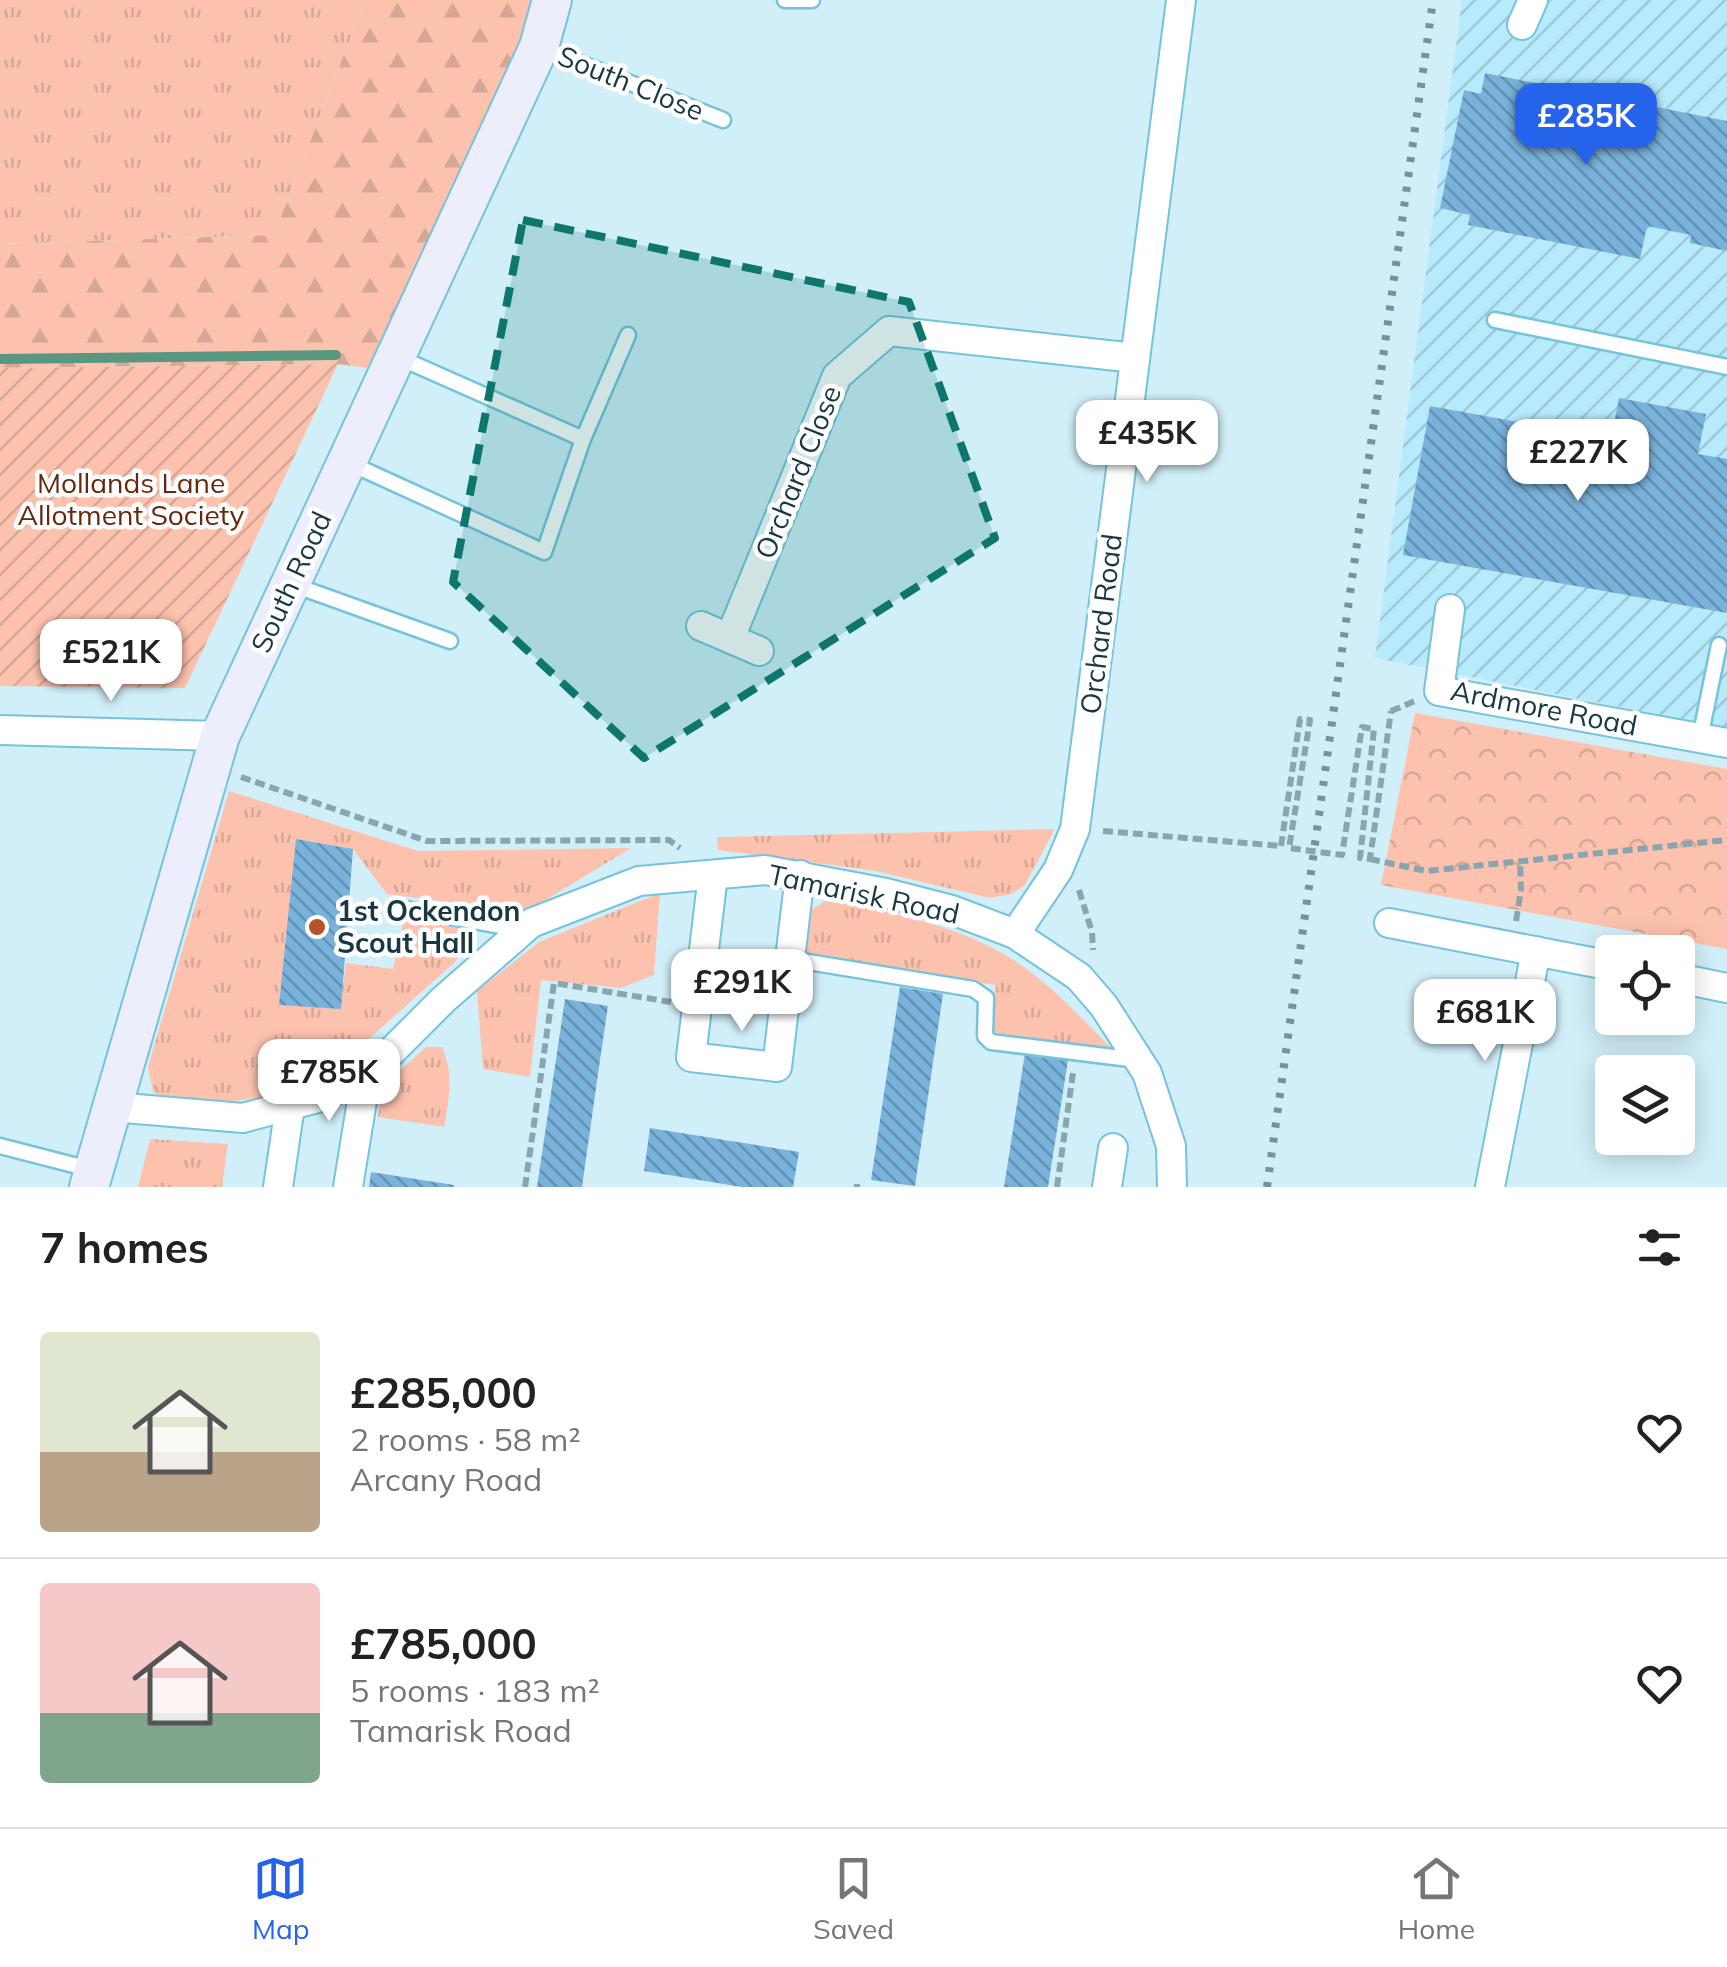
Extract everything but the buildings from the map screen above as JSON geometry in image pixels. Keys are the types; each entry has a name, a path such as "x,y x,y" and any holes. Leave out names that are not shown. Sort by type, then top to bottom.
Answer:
{"main road":[{"name":"South Road","path":"91,1179 216,751 539,47 552,0"}],"street":[{"name":"Orchard Road","path":"1015,934 1058,870 1075,829 1181,0"},
{"name":"Orchard Close","path":"730,638 837,376 889,331 1135,358"},
{"name":"Ardmore Road","path":"1450,609 1439,691 1714,741"},
{"path":"701,626 759,651"},
{"path":"0,730 216,751"},
{"name":"Tamarisk Road","path":"113,1107 243,1118 324,1096 387,1056 443,1000 531,923 639,881 765,870 952,910 1015,934 1079,977 1139,1060 1171,1146 1172,1187"},
{"path":"712,875 691,1056 777,1067 800,875"},
{"path":"1388,923 1595,963"},
{"path":"1490,1187 1522,949"},
{"path":"1695,981 1727,988"},
{"path":"348,1187 367,1070"},
{"path":"278,1187 290,1106"},
{"path":"1107,1187 1113,1148"}],"lane":[{"path":"785,0 812,0"},
{"name":"South Close","path":"539,47 723,120"},
{"path":"1495,320 1727,367"},
{"path":"346,461 544,552 583,439 628,334"},
{"path":"396,356 583,439"},
{"path":"290,584 450,641"},
{"path":"1714,741 1719,645"},
{"path":"401,908 524,930"},
{"path":"790,959 972,989 987,1001 988,1039 1139,1060"},
{"path":"0,1146 91,1179"}],"path":[{"path":"1370,860 1391,711"},
{"path":"1075,829 1281,846 1300,719 1310,720 1289,848 1342,855 1362,728 1374,729 1360,858 1426,871 1727,840"},
{"path":"216,751 427,841 670,840 712,875"},
{"path":"1520,861 1522,949"},
{"path":"1074,874 1092,932 1096,996"},
{"path":"525,1187 554,983 697,1006"},
{"path":"1057,1187 1076,1052"}],"highlighted area":[{"path":"523,220 909,302 995,538 644,758 453,582"}],"shaded area":[{"path":"1462,0 1727,0 1727,728 1375,658"}],"green space":[{"path":"0,0 365,0 274,235 0,244"},
{"path":"365,0 538,0 533,19 369,368 338,364 0,368 0,244 274,235"},
{"name":"Mollands Lane Allotment Society","path":"338,364 185,688 0,686 0,368"},
{"path":"1415,713 1727,769 1727,949 1695,943 1695,935 1651,935 1381,885"},
{"path":"229,791 418,851 631,848 526,912 387,894 353,849 297,839 280,1004 340,1009 346,963 393,969 404,919 461,928 468,940 455,962 345,1060 272,1096 189,1107 153,1092 148,1067"},
{"path":"1055,829 1025,885 1012,894 990,898 876,871 718,850 717,837"},
{"path":"660,893 654,975 621,988 541,980 530,1077 483,1069 477,991 539,942"},
{"path":"829,899 921,921 987,945 1050,988 1112,1049 991,1032 996,985 804,960 804,924 809,911"},
{"path":"426,1047 442,1047 448,1067 444,1127 378,1117 383,1086"},
{"path":"150,1139 228,1144 222,1187 138,1187"}],"waterway":[{"path":"0,359 336,355"}],"railway":[{"path":"1267,1187 1433,0"}],"place":[{"name":"1st Ockendon Scout Hall","path":"317,927"}]}
